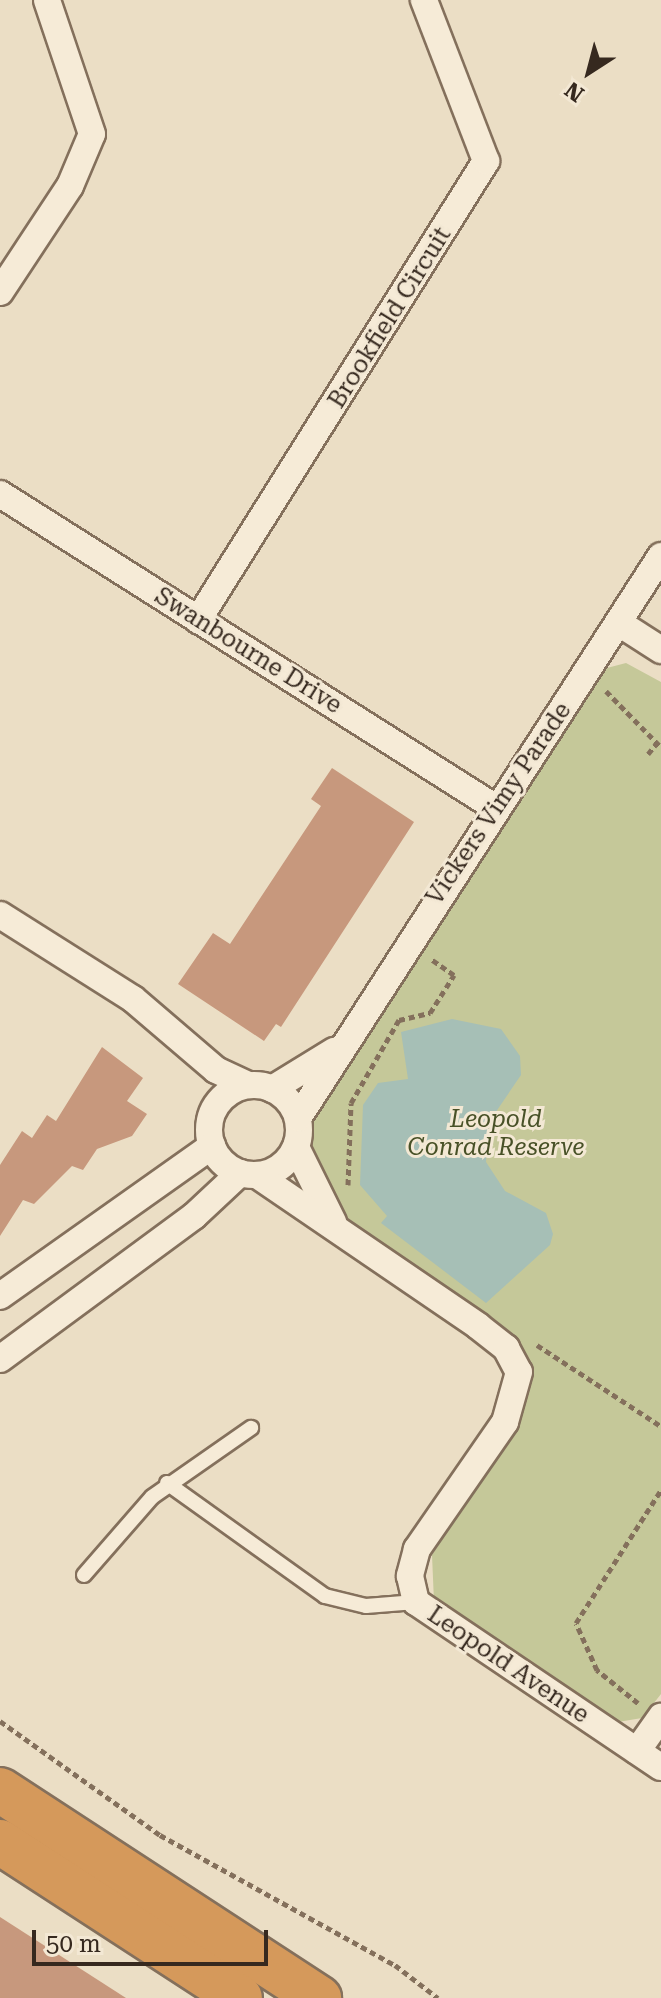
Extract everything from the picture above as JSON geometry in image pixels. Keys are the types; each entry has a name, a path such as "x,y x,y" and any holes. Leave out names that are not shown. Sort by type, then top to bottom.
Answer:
{"highway":[{"path":"0,1790 315,1997"},
{"path":"0,1842 240,1998"}],"street":[{"path":"0,292 70,186 92,134 47,0"},
{"name":"Brookfield Circuit","path":"198,620 486,161 424,0"},
{"name":"Swanbourne Drive","path":"0,494 496,808"},
{"name":"Vickers Vimy Parade","path":"298,1118 334,1051 661,556"},
{"path":"619,623 661,650"},
{"path":"0,915 133,999 179,1042 260,1087 298,1118 296,1147 281,1166 249,1174 0,1359"},
{"path":"179,1042 203,1086 212,1146 249,1174"},
{"name":"Vickers Vimy Parade","path":"260,1087 334,1051"},
{"path":"210,1119 224,1096 260,1087"},
{"path":"0,1296 212,1146"},
{"name":"Leopold Avenue","path":"296,1147 333,1222 357,1248 506,1348 519,1372 505,1422 417,1549 410,1576 416,1602 661,1767"},
{"name":"Leopold Avenue","path":"249,1174 333,1222"},
{"path":"637,1751 652,1712"}],"lane":[{"path":"84,1575 167,1483 251,1428"},
{"path":"167,1483 325,1596 366,1606 416,1602"}],"path":[{"path":"603,688 659,745 648,754"},
{"path":"347,1193 351,1103 399,1020 430,1013 454,975 425,954"},
{"path":"529,1340 661,1426"},
{"path":"652,1712 597,1670 576,1623 661,1490"},
{"path":"0,1721 160,1835 395,1965 438,1998"}],"green space":[{"name":"Leopold Conrad Reserve","path":"626,663 661,682 661,1694 642,1718 612,1723 434,1602 432,1555 525,1407 526,1363 352,1238 300,1155 306,1120 603,669"}],"water":[{"path":"452,1019 501,1029 520,1056 521,1075 489,1122 486,1162 505,1191 546,1213 553,1234 550,1245 486,1303 381,1223 387,1216 360,1185 363,1105 378,1083 408,1079 401,1032"}],"building":[{"path":"332,768 414,822 281,1027 276,1024 264,1041 178,984 213,933 230,944 321,806 311,799"},
{"path":"102,1047 143,1078 127,1101 147,1114 132,1136 97,1149 83,1170 72,1166 34,1204 23,1200 0,1236 0,1165 22,1131 32,1138 47,1115 56,1121"},
{"path":"0,1917 126,1998 0,1998"}]}
